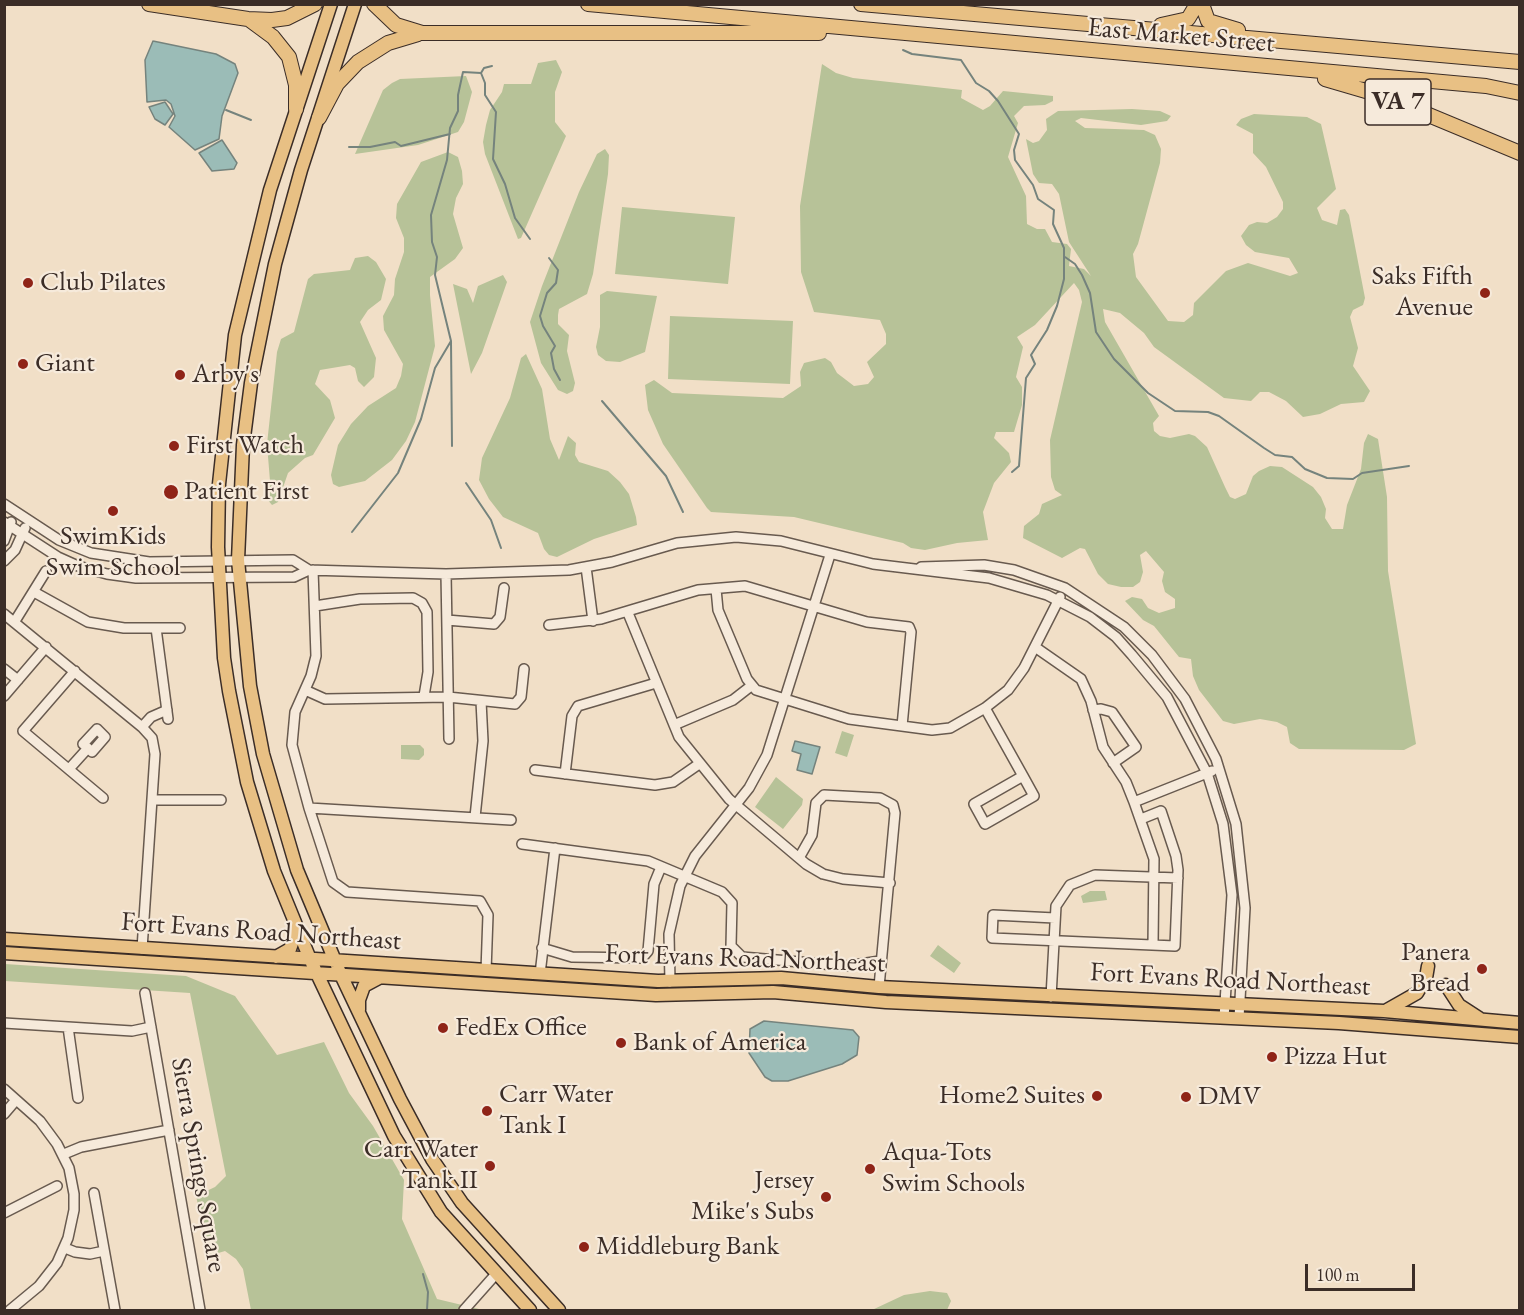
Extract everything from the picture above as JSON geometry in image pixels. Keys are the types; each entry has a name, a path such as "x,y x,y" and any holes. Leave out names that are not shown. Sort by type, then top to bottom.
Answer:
{"highway":[{"path":"149,4 248,19 287,18 315,4"},
{"name":"East Market Street","path":"588,4 1486,86 1520,91"},
{"name":"East Market Street","path":"861,4 1269,38 1520,62"},
{"path":"1138,28 1185,21 1193,15 1197,4"},
{"path":"1202,4 1205,17 1211,22 1269,38"},
{"path":"375,6 396,25 422,33"},
{"path":"248,19 273,37 289,57 296,85 296,109"},
{"path":"319,118 337,84 358,62 388,43 422,33 778,35 875,31"},
{"name":"VA 7","path":"1270,68 1356,86 1520,153"}],"main road":[{"path":"331,4 270,190 235,335 219,484 218,560 224,658 247,782 274,871 310,959 410,1165 448,1221 530,1311"},
{"path":"355,5 301,170 258,340 243,445 238,560 246,659 263,754 297,870 341,975 416,1131 439,1170 479,1224 559,1311"},
{"path":"276,957 290,948 297,929"},
{"name":"Fort Evans Road Northeast","path":"4,939 670,982 781,978 879,987 1384,1011 1520,1023"},
{"path":"69,958 136,955 142,948"},
{"name":"Fort Evans Road Northeast","path":"4,953 656,995 773,992 886,1002 1239,1018 1520,1037"},
{"path":"1384,1011 1418,993 1426,978 1428,966"},
{"path":"359,1012 359,1000 364,986 379,978"},
{"path":"1446,985 1460,1005 1482,1020"}],"street":[{"path":"4,504 72,547 102,556 149,562 293,560 311,570"},
{"path":"4,541 7,523 15,511"},
{"path":"4,561 15,550 28,520"},
{"path":"7,523 68,561 107,574 149,579 294,577 311,570 446,574 586,567 677,543 707,538 736,537 781,541 830,555 901,568 989,578 1059,601 1090,617 1116,637 1151,676 1184,724 1208,773 1223,824 1229,865 1231,921 1224,1018"},
{"path":"670,982 670,924 684,877 703,844 735,805 764,763 830,555"},
{"path":"901,568 984,565 1014,570 1065,588 1106,613 1152,655 1185,699 1219,768 1233,808 1243,869 1245,908 1239,1018"},
{"path":"586,567 593,621"},
{"path":"311,570 315,606 316,656 295,712 291,732 292,745 309,808 333,882 341,890 475,899 484,905 488,915 486,971"},
{"path":"15,621 46,571"},
{"path":"446,574 449,739"},
{"path":"549,625 593,621 628,613 680,594 752,587 867,622 910,629 902,726"},
{"path":"447,620 494,624 501,614 504,588"},
{"path":"716,589 718,610 751,686 763,694 849,719 902,726 950,728 985,708 1016,680 1065,588"},
{"path":"34,592 88,622 124,628 180,628"},
{"path":"315,606 360,599 413,598 422,603 427,612 428,648 424,696"},
{"path":"628,613 684,746 735,805 813,869 833,877 890,883"},
{"path":"4,614 142,727 154,746 142,948"},
{"path":"142,727 152,717 168,715 156,628"},
{"path":"4,696 46,647"},
{"path":"1035,647 1081,679 1094,710 1103,747 1126,782 1141,819 1152,851 1155,877 1153,945"},
{"path":"4,669 18,680"},
{"path":"305,690 325,699 424,696 509,704 519,701 524,669"},
{"path":"75,671 23,731 103,798"},
{"path":"565,774 572,716 578,706 656,683"},
{"path":"674,725 733,700 751,686"},
{"path":"475,817 483,741 481,701"},
{"path":"985,708 1023,776 1034,796 985,824 974,804 1023,776"},
{"path":"1094,710 1112,712 1136,747 1113,763"},
{"path":"69,769 88,748"},
{"path":"535,770 655,785 673,782 699,764"},
{"path":"1134,802 1219,768"},
{"path":"799,858 812,835 814,807 819,798 829,794 886,799 893,805 895,813 890,883 879,987"},
{"path":"152,800 221,800"},
{"path":"309,808 511,820"},
{"path":"1055,918 993,915 992,938 1175,946 1178,878 1176,856 1161,812 1141,819"},
{"path":"522,844 638,859 722,892 731,900 729,942 733,951 742,957 847,966 880,961"},
{"path":"540,974 555,848"},
{"path":"542,948 572,957 642,958 648,951 654,884 661,867"},
{"path":"1051,996 1056,906 1064,891 1085,876 1178,878"},
{"name":"Sierra Springs Square","path":"145,993 200,1311"},
{"name":"Sierra Springs Square","path":"4,1023 132,1031 151,1027"},
{"path":"68,1027 78,1098"},
{"path":"4,1089 45,1126 64,1154 72,1183 74,1202 65,1248 48,1275 10,1311"},
{"path":"4,1114 16,1100"},
{"path":"64,1154 81,1147 169,1130"},
{"path":"4,1212 57,1186"},
{"path":"94,1193 115,1311"},
{"path":"65,1248 90,1254 104,1251"},
{"path":"464,1311 496,1274"}],"green space":[{"path":"556,60 562,72 555,92 555,122 566,136 521,238 518,239 485,154 483,142 486,125 490,110 502,92 504,84 531,84 538,63"},
{"path":"822,64 836,73 853,78 962,90 961,98 983,110 990,106 1003,91 1053,96 1053,101 1045,105 1024,106 1014,116 1018,123 1008,157 1026,196 1027,224 1037,229 1045,229 1052,242 1067,244 1071,249 1069,266 1084,269 1091,276 1069,242 1059,194 1052,184 1039,183 1033,174 1026,139 1033,143 1039,141 1047,130 1046,119 1058,111 1132,109 1160,111 1171,116 1167,121 1141,125 1081,118 1075,121 1085,128 1144,130 1155,135 1161,149 1160,163 1138,244 1133,254 1136,277 1168,321 1184,322 1193,315 1194,303 1226,271 1248,263 1290,276 1298,273 1289,258 1255,252 1246,245 1241,236 1249,225 1257,222 1267,223 1277,217 1283,209 1283,202 1266,167 1253,153 1253,134 1236,125 1241,119 1254,114 1307,117 1321,124 1336,189 1317,208 1322,220 1337,225 1340,210 1345,209 1349,215 1365,298 1363,305 1353,310 1350,317 1358,348 1353,366 1370,391 1364,402 1341,404 1320,414 1303,417 1286,401 1269,392 1260,392 1251,401 1224,398 1154,347 1144,333 1120,313 1103,309 1105,322 1159,416 1153,423 1154,431 1160,436 1170,438 1189,434 1195,436 1207,447 1230,497 1235,499 1246,494 1253,476 1259,471 1270,466 1282,467 1313,487 1321,497 1326,509 1325,518 1332,529 1343,529 1347,505 1361,469 1364,443 1368,434 1378,439 1387,497 1388,571 1416,744 1404,750 1299,749 1290,743 1287,727 1277,722 1260,719 1234,724 1223,721 1199,690 1193,676 1191,659 1179,657 1154,626 1143,620 1125,601 1132,597 1142,599 1148,608 1159,613 1175,608 1175,599 1165,592 1162,581 1164,572 1146,551 1140,555 1143,572 1140,582 1133,587 1121,587 1108,584 1098,574 1085,549 1080,548 1062,558 1023,538 1024,526 1039,514 1042,504 1062,495 1055,490 1051,477 1050,440 1082,302 1079,290 1074,283 1035,325 1017,337 1023,347 1016,377 1022,387 1022,405 1014,432 996,432 994,438 1009,453 1011,462 994,483 983,512 988,540 957,543 925,550 794,517 711,512 707,508 663,444 648,410 645,385 654,380 672,393 783,398 801,386 800,372 804,363 825,358 831,362 837,373 854,386 868,384 874,377 867,362 886,344 886,334 880,320 814,312 801,272 800,206"},
{"path":"466,76 472,92 464,122 458,132 418,145 355,154 383,90 392,83 400,79"},
{"path":"605,149 609,155 608,174 593,274 587,294 559,309 558,315 558,324 569,335 567,351 575,383 573,391 567,394 558,390 541,363 530,322 579,192 597,154"},
{"path":"448,152 458,157 462,171 463,184 456,198 453,214 463,248 455,259 430,277 435,346 415,422 406,441 392,460 365,481 339,487 333,484 331,475 338,445 351,424 368,406 396,388 401,376 403,364 384,330 383,316 394,295 395,279 404,252 404,238 396,218 397,204 421,162"},
{"path":"622,207 735,217 728,284 615,274"},
{"path":"368,256 376,262 386,279 381,300 368,310 360,322 376,358 374,377 364,387 358,381 355,368 350,365 320,370 315,384 330,400 335,418 313,455 305,458 288,473 278,502 272,505 267,499 270,481 267,444 277,352 281,339 294,332 308,279 314,274 350,270 355,258"},
{"path":"503,275 507,282 482,353 471,374 453,284 467,289 473,303 478,286"},
{"path":"607,291 657,296 645,352 620,362 606,361 598,355 596,347 600,327 600,295"},
{"path":"670,316 793,321 790,384 668,379"},
{"path":"526,354 542,389 550,439 559,460 568,436 576,443 575,455 579,462 608,471 620,482 629,494 636,517 637,525 594,539 557,557 549,555 544,549 538,533 503,517 489,499 479,480 482,458 510,398 521,358"},
{"path":"842,731 854,735 847,757 835,753"},
{"path":"401,745 420,745 424,749 424,755 419,760 401,759"},
{"path":"776,777 803,799 802,805 783,829 755,807"},
{"path":"1090,891 1105,891 1107,900 1083,903 1081,896"},
{"path":"938,945 961,963 954,973 930,956"},
{"path":"5,964 186,976 235,996 277,1055 324,1042 349,1093 373,1126 404,1180 402,1219 437,1299 483,1310 251,1310 243,1269 236,1259 225,1251 205,1257 207,1245 196,1196 215,1187 226,1176 190,993 5,981"},
{"path":"930,1291 947,1293 951,1301 947,1310 872,1310 904,1295"}],"water":[{"path":"153,41 216,54 235,64 238,73 222,116 219,139 195,150 169,127 175,116 171,104 166,100 147,102 145,60"},
{"path":"165,102 173,114 165,125 155,119 149,107"},
{"path":"222,140 237,163 234,169 212,171 199,153"},
{"path":"795,741 820,747 812,774 797,770 801,754 792,751"},
{"path":"764,1021 853,1030 859,1037 857,1055 842,1064 788,1081 772,1081 765,1077 749,1053 750,1029"}],"waterway":[{"path":"903,50 912,54 961,60 976,83 989,91 998,101 1019,134 1014,150 1015,160 1033,185 1038,199 1054,210 1053,224 1064,248 1064,279 1057,306 1047,330 1031,355 1035,364 1026,378 1019,466 1012,472"},
{"path":"452,446 451,341 435,275 437,257 432,242 431,215 447,160 450,128 458,111 458,95 463,72 481,73 484,68 492,66"},
{"path":"481,73 485,83 485,95 496,112 493,159 505,184 515,218 530,239"},
{"path":"226,110 251,120"},
{"path":"349,147 370,147 395,142 401,146 450,134"},
{"path":"1065,257 1075,264 1082,275 1090,293 1096,332 1114,359 1148,393 1175,411 1208,412 1219,416 1275,455 1292,457 1305,469 1327,478 1353,479 1362,473 1409,466"},
{"path":"549,258 558,270 556,283 547,293 540,316 555,346 551,353 554,369 560,380"},
{"path":"352,532 398,473 421,419 435,368 451,341"},
{"path":"602,401 666,476 683,512"},
{"path":"466,483 491,520 501,548"},
{"path":"423,1274 428,1292 427,1310"}],"place":[{"name":"Club Pilates","path":"28,283"},
{"name":"Saks Fifth Avenue","path":"1485,293"},
{"name":"Giant","path":"23,364"},
{"name":"Arby's","path":"180,375"},
{"name":"First Watch","path":"174,446"},
{"name":"Patient First","path":"171,492"},
{"name":"SwimKids Swim School","path":"113,511"},
{"name":"Panera Bread","path":"1482,969"},
{"name":"FedEx Office","path":"443,1028"},
{"name":"Bank of America","path":"621,1043"},
{"name":"Pizza Hut","path":"1272,1057"},
{"name":"Home2 Suites","path":"1097,1096"},
{"name":"DMV","path":"1186,1097"},
{"name":"Carr Water Tank I","path":"487,1111"},
{"name":"Carr Water Tank II","path":"490,1166"},
{"name":"Aqua-Tots Swim Schools","path":"870,1169"},
{"name":"Jersey Mike's Subs","path":"826,1197"},
{"name":"Middleburg Bank","path":"584,1247"}]}
